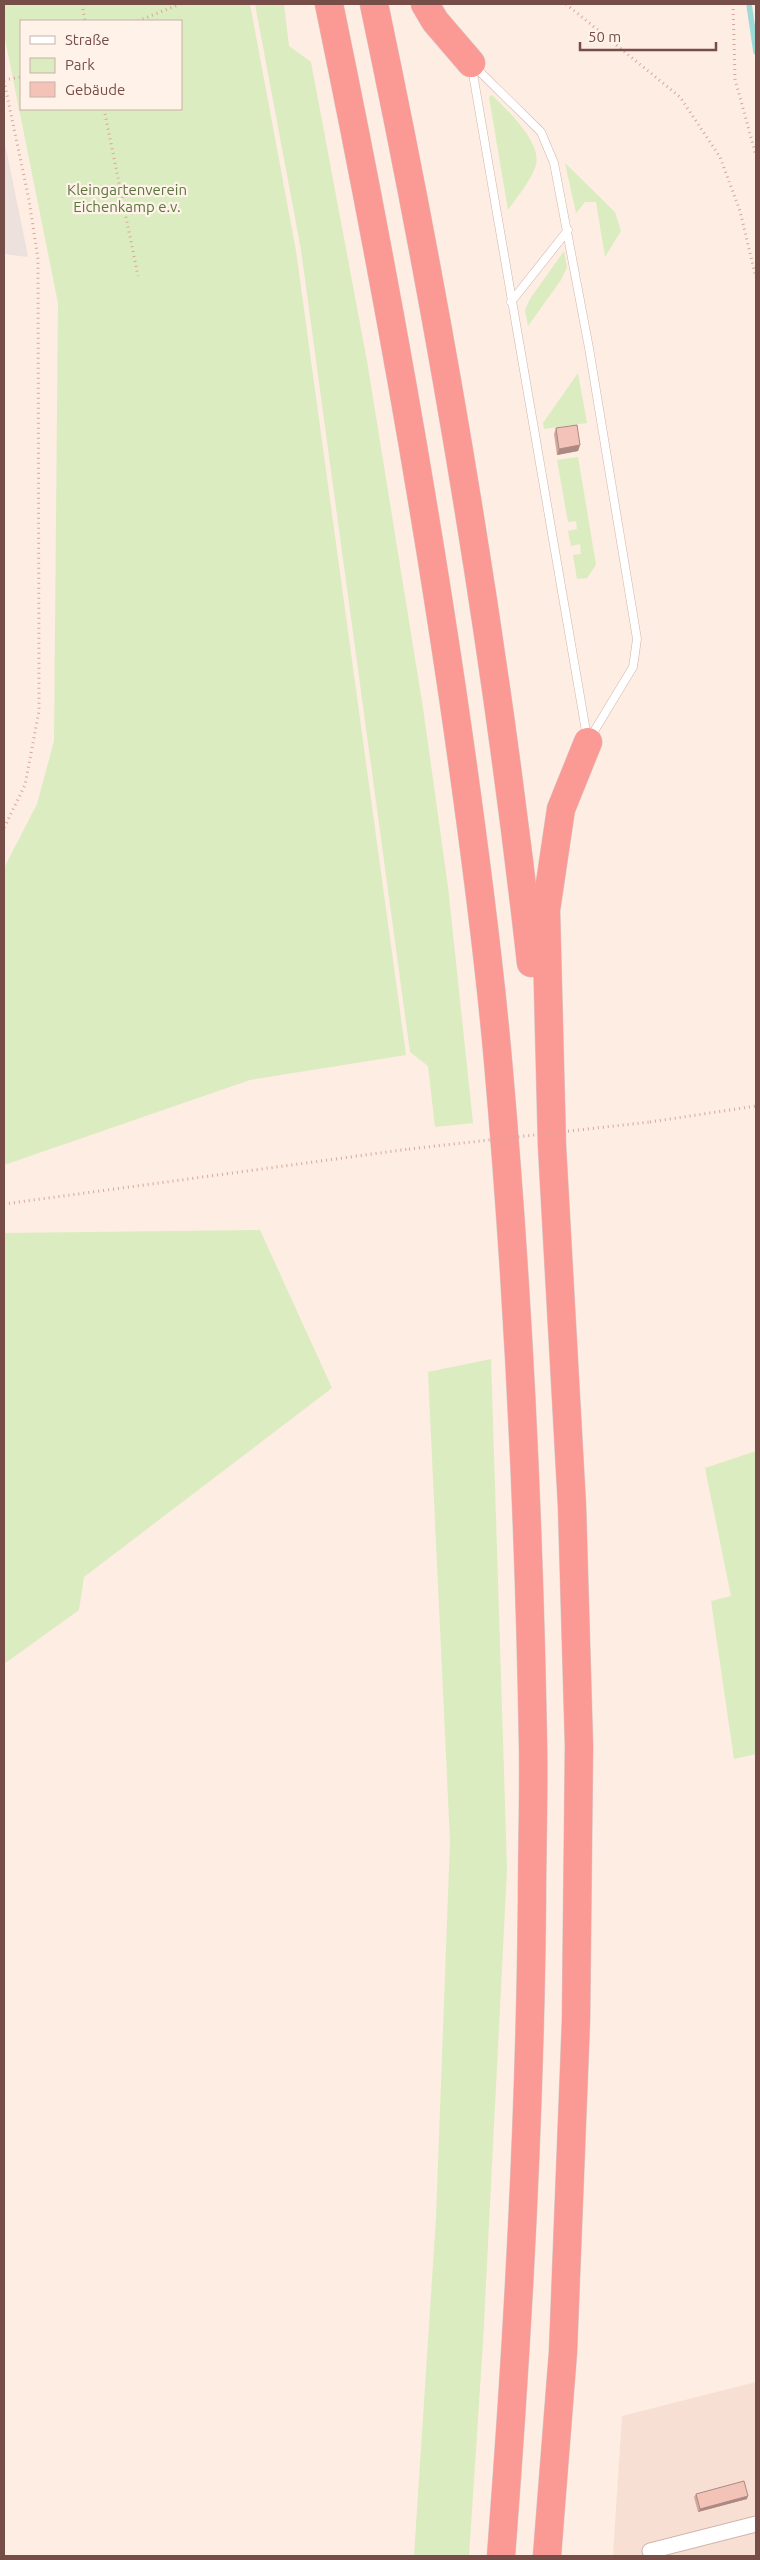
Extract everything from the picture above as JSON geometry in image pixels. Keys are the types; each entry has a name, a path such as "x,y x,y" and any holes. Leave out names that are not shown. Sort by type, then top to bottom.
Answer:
{"highway":[{"path":"329,4 372,210 430,545 468,800 498,1056 511,1234 526,1509 533,1749 529,2060 518,2349 501,2556"},
{"path":"374,4 415,198 475,534 513,794 552,1146"},
{"path":"425,4 435,21 471,63"},
{"path":"547,2556 565,2304 576,2020 579,1746 572,1506 552,1146 546,910 561,810 588,742"}],"street":[{"path":"650,2551 756,2524"}],"lane":[{"path":"471,63 541,132 554,163 568,230 637,639 633,668 588,742"},
{"path":"471,63 588,742"},
{"path":"511,302 568,230"}],"path":[{"path":"82,4 85,20"},
{"path":"140,20 180,4"},
{"path":"566,4 680,97 720,157 740,212 756,278"},
{"path":"733,4 736,79 756,156"},
{"path":"4,828 25,784 39,711 38,259 29,200 4,81 20,77"},
{"path":"104,110 138,276"},
{"path":"4,1204 409,1149 650,1122 756,1106"}],"shaded area":[{"path":"4,139 28,256 28,257 4,254"},
{"path":"756,2382 756,2556 613,2556 622,2416"}],"green space":[{"name":"Kleingartenverein Eichenkamp e.v.","path":"4,4 250,4 296,251 406,1055 250,1080 4,1165 4,868 37,804 54,741 58,303 4,34"},
{"path":"255,4 284,4 289,46 311,62 367,361 423,708 448,887 473,1123 435,1127 428,1066 410,1052 301,250"},
{"path":"492,95 523,128 535,149 537,159 530,179 508,210 489,97"},
{"path":"565,163 615,212 621,231 605,257 596,202 585,202 576,213"},
{"path":"564,251 567,267 561,280 528,326 525,310 530,299"},
{"path":"578,373 587,423 544,429 543,423"},
{"path":"578,457 596,565 587,578 577,579 573,555 581,554 580,544 571,546 568,531 577,529 576,521 568,522 557,460"},
{"path":"260,1230 332,1388 84,1577 79,1610 4,1664 4,1233"},
{"path":"491,1359 507,1869 483,2342 469,2556 414,2556 436,2218 450,1841 428,1372"},
{"path":"756,1451 756,1754 734,1759 711,1601 731,1596 705,1468"}],"building":[{"path":"577,425 580,445 559,449 556,428"},
{"path":"744,2481 748,2496 700,2509 696,2494"}],"waterway":[{"path":"749,4 756,52"}]}
